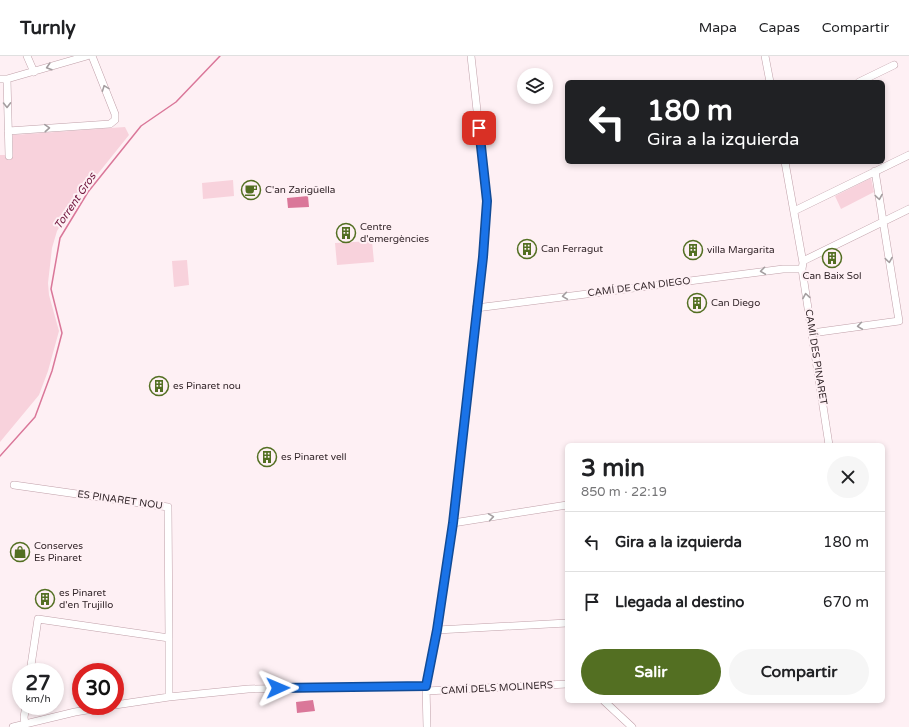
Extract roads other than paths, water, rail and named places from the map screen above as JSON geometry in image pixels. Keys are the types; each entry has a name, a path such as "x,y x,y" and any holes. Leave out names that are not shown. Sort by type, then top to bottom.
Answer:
{"street":[{"path":"27,56 34,72"},
{"path":"9,156 3,79 34,72 86,56"},
{"path":"8,131 110,124 115,120 115,114 92,56"},
{"path":"427,727 426,688 437,630 453,523 487,201 471,56"},
{"path":"765,56 770,80"},
{"path":"863,80 894,66"},
{"path":"794,211 909,155"},
{"name":"CAMÍ DES PINARET","path":"785,164 803,261 802,269 829,443"},
{"path":"812,333 899,321 875,171"},
{"path":"803,261 909,209"},
{"name":"CAMÍ DE CAN DIEGO","path":"476,308 776,270 802,269"},
{"name":"ES PINARET NOU","path":"14,484 168,507 169,697"},
{"path":"453,523 565,505"},
{"path":"31,663 38,619 169,638"},
{"path":"437,630 565,623"},
{"name":"CAMÍ DELS MOLINERS","path":"426,688 565,684"},
{"path":"124,704 169,697 248,689 426,688"},
{"path":"606,703 632,727"},
{"path":"13,727 72,714"},
{"path":"24,715 25,724"}],"waterway":[{"name":"Torrent Gros","path":"0,456 35,417 52,371 62,333 51,289 60,238 88,192 141,126 176,102 220,56"}],"place":[{"name":"C'an Zarigüella","path":"251,190"},
{"name":"Centre d'emergències","path":"346,233"},
{"name":"Can Ferragut","path":"527,249"},
{"name":"villa Margarita","path":"693,250"},
{"name":"Can Baix Sol","path":"832,258"},
{"name":"Can Diego","path":"697,303"},
{"name":"es Pinaret nou","path":"159,386"},
{"name":"es Pinaret vell","path":"267,457"},
{"name":"Conserves Es Pinaret","path":"20,552"},
{"name":"es Pinaret d'en Trujillo","path":"45,599"}]}
